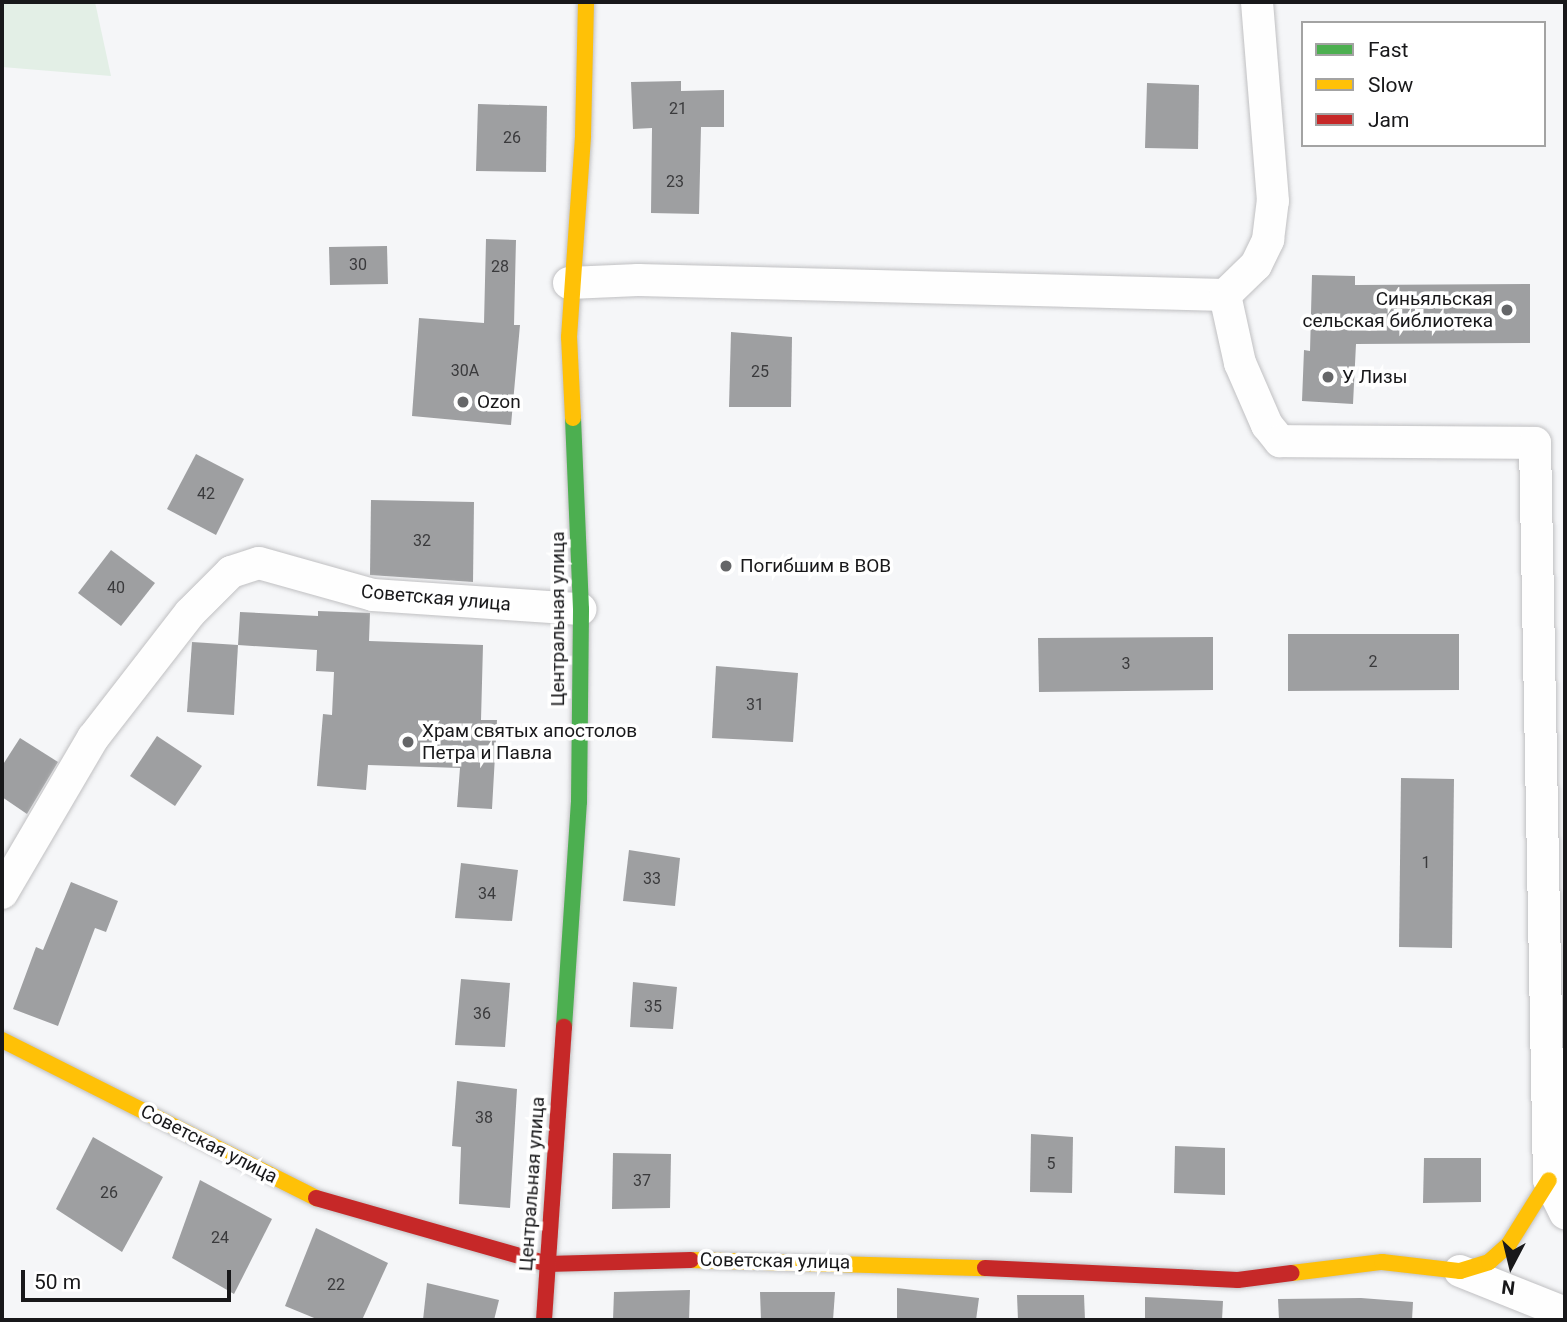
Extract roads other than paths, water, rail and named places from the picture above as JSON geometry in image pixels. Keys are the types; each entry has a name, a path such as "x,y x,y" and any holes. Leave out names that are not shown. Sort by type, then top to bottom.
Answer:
{"street":[{"name":"Центральная улица","path":"544,1320 579,802 582,609 569,283 583,135 586,2"},
{"path":"569,283 638,280 1225,295 1256,265 1268,240 1273,201 1257,2"},
{"path":"1225,295 1240,363 1267,425 1280,441 1535,443 1549,1180 1565,1213"},
{"name":"Советская улица","path":"2,893 93,738 190,613 231,572 259,562 373,595 582,609"},
{"name":"Советская улица","path":"2,1040 321,1201 547,1264 631,1259 816,1260 1238,1280 1382,1262 1460,1270 1489,1262 1509,1244 1549,1180"},
{"path":"1460,1270 1565,1313"}],"place":[{"name":"Синьяльская сельская библиотека","path":"1507,310"},
{"name":"У Лизы","path":"1328,377"},
{"name":"Ozon","path":"463,402"},
{"name":"Погибшим в ВОВ","path":"726,566"},
{"name":"Храм святых апостолов Петра и Павла","path":"408,742"}]}
